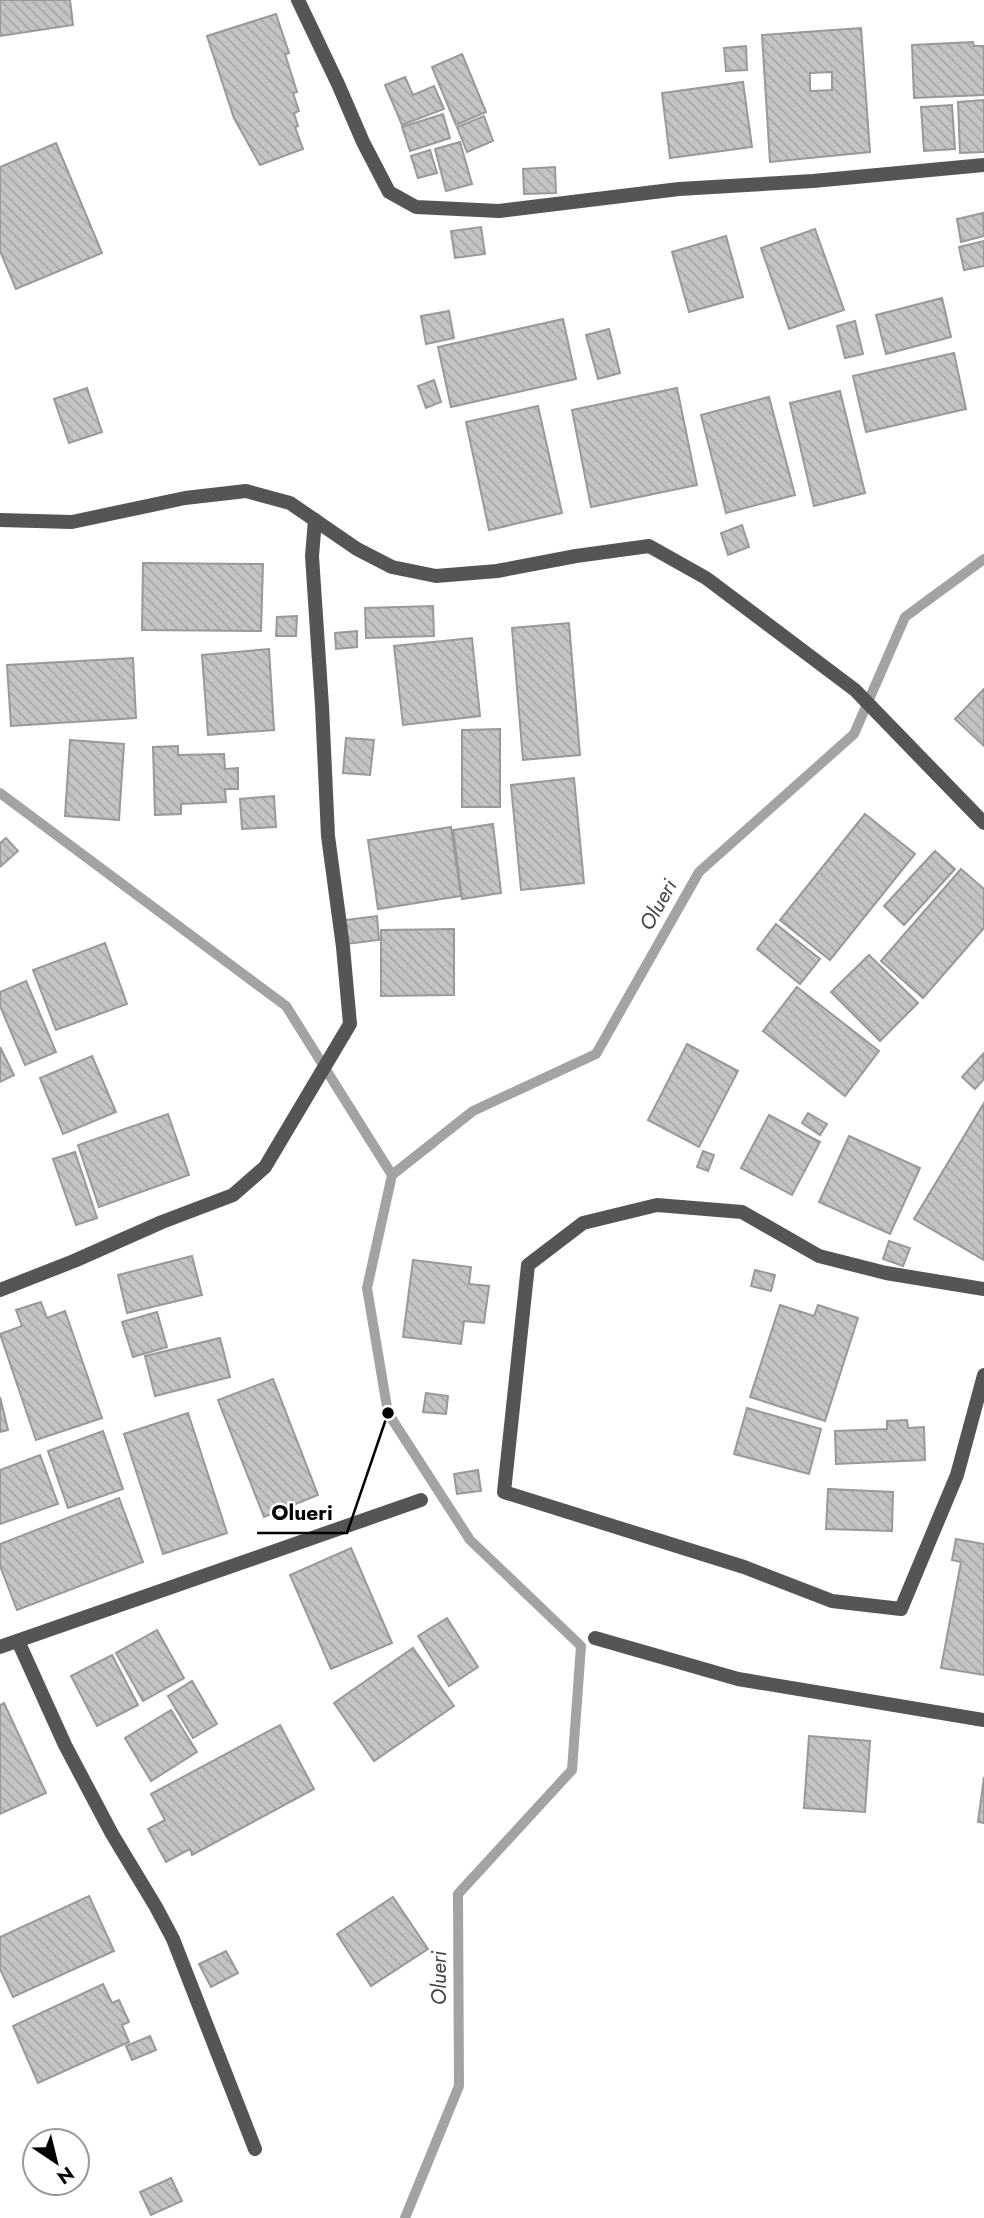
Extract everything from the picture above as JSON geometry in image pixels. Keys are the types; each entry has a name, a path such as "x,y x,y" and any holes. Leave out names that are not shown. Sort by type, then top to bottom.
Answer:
{"street":[{"path":"298,0 389,192 416,206 499,211 679,189 813,181 984,165"},
{"path":"0,520 72,522 185,498 246,491 290,503 357,549 392,567 436,576 497,572 576,556 649,546 706,578 855,690 984,823"},
{"path":"0,1290 233,1195 265,1167 349,1024 343,947 328,835 312,556 315,520"},
{"path":"984,1289 886,1273 819,1256 742,1212 657,1205 583,1223 528,1265 504,1492 744,1567 832,1601 901,1609 957,1475 984,1375"},
{"path":"0,1647 421,1500"},
{"path":"595,1638 738,1679 984,1720"},
{"path":"18,1641 65,1745 112,1835 173,1939 255,2149"}],"building":[{"path":"0,0 70,0 73,25 0,36"},
{"path":"276,14 289,53 285,54 297,92 293,93 299,111 294,113 298,126 295,127 303,149 260,165 234,118 207,36"},
{"path":"861,28 870,152 770,162 762,35","holes":["832,72 832,90 810,91 810,73"]},
{"path":"973,42 974,46 984,46 984,95 914,98 912,45"},
{"path":"746,46 747,70 726,71 724,48"},
{"path":"462,54 486,112 456,125 432,67"},
{"path":"405,77 413,95 434,86 444,109 402,125 385,85"},
{"path":"743,82 752,147 670,158 662,93"},
{"path":"984,100 984,152 960,153 958,102"},
{"path":"952,105 955,149 924,151 921,107"},
{"path":"443,114 450,138 410,151 402,127"},
{"path":"484,116 493,141 467,152 457,127"},
{"path":"460,142 472,184 446,191 435,149"},
{"path":"56,143 102,253 16,289 0,251 0,167"},
{"path":"430,150 437,173 418,178 411,156"},
{"path":"555,167 556,193 524,194 523,169"},
{"path":"983,213 984,236 961,242 957,219"},
{"path":"481,227 485,254 455,258 451,231"},
{"path":"815,229 844,310 789,329 761,248"},
{"path":"726,236 743,297 689,312 672,252"},
{"path":"984,241 984,266 964,270 959,247"},
{"path":"942,298 951,337 886,354 876,315"},
{"path":"449,311 454,338 426,344 421,316"},
{"path":"563,319 576,379 451,407 438,347"},
{"path":"855,321 863,354 845,358 837,326"},
{"path":"609,329 620,373 598,379 586,335"},
{"path":"954,353 966,409 866,432 853,376"},
{"path":"434,380 441,402 426,408 418,386"},
{"path":"87,388 102,432 69,443 54,399"},
{"path":"677,388 697,485 591,507 572,410"},
{"path":"840,391 865,493 814,506 790,403"},
{"path":"769,397 795,495 726,513 701,415"},
{"path":"538,406 562,513 489,530 466,422"},
{"path":"742,525 749,547 728,555 721,533"},
{"path":"143,563 263,564 261,631 142,630"},
{"path":"433,606 434,636 366,638 365,608"},
{"path":"297,616 296,636 276,636 277,617"},
{"path":"569,623 580,755 523,760 512,628"},
{"path":"357,631 357,647 336,649 335,633"},
{"path":"472,638 480,716 403,725 394,646"},
{"path":"269,649 274,730 208,735 202,655"},
{"path":"133,658 136,718 11,726 7,665"},
{"path":"984,689 984,746 955,719"},
{"path":"500,729 500,807 462,807 462,730"},
{"path":"346,738 374,740 370,775 343,773"},
{"path":"70,740 124,744 119,820 65,816"},
{"path":"178,746 178,755 224,754 225,769 238,768 238,789 225,789 226,802 181,804 181,814 155,815 153,747"},
{"path":"574,778 584,883 521,890 511,785"},
{"path":"274,796 276,827 242,829 240,799"},
{"path":"865,814 915,854 830,960 780,920"},
{"path":"493,824 501,893 462,899 453,830"},
{"path":"451,827 461,896 378,909 368,840"},
{"path":"6,838 18,851 0,867 0,843"},
{"path":"935,851 955,869 904,925 884,906"},
{"path":"961,869 984,889 984,928 923,998 881,961"},
{"path":"377,916 379,940 347,944 345,920"},
{"path":"776,924 820,959 800,984 757,949"},
{"path":"454,929 454,995 381,996 381,930"},
{"path":"105,943 127,1004 56,1030 33,970"},
{"path":"869,955 918,1003 880,1041 831,992"},
{"path":"26,981 56,1052 25,1065 0,1006 0,992"},
{"path":"797,987 879,1051 845,1096 763,1031"},
{"path":"687,1044 738,1071 699,1147 648,1120"},
{"path":"0,1047 14,1075 0,1082"},
{"path":"983,1054 984,1079 975,1089 962,1077"},
{"path":"92,1056 116,1112 63,1134 40,1078"},
{"path":"984,1103 984,1260 914,1219"},
{"path":"808,1113 827,1124 820,1135 802,1123"},
{"path":"168,1114 189,1175 99,1207 78,1145"},
{"path":"769,1115 820,1142 792,1195 741,1168"},
{"path":"849,1136 920,1168 890,1234 819,1202"},
{"path":"703,1151 714,1155 708,1171 697,1167"},
{"path":"75,1152 97,1218 76,1225 53,1159"},
{"path":"889,1241 910,1248 903,1266 883,1259"},
{"path":"192,1256 202,1295 127,1313 118,1275"},
{"path":"413,1260 471,1267 469,1284 489,1286 484,1323 464,1321 461,1344 403,1337"},
{"path":"755,1270 775,1275 771,1291 751,1286"},
{"path":"41,1302 47,1318 65,1311 102,1418 36,1440 0,1334 22,1326 16,1310"},
{"path":"780,1305 814,1316 818,1305 858,1318 825,1421 750,1397"},
{"path":"157,1312 167,1347 133,1357 122,1322"},
{"path":"220,1338 230,1377 155,1396 145,1356"},
{"path":"273,1379 318,1495 264,1517 218,1400"},
{"path":"426,1393 448,1396 446,1414 423,1412"},
{"path":"0,1397 8,1430 0,1432"},
{"path":"747,1408 821,1429 809,1474 734,1454"},
{"path":"188,1413 227,1533 163,1554 124,1434"},
{"path":"907,1420 908,1428 924,1427 925,1460 836,1464 835,1431 887,1429 887,1421"},
{"path":"103,1431 123,1489 68,1508 48,1451"},
{"path":"40,1455 58,1504 0,1524 0,1470"},
{"path":"478,1470 481,1491 457,1494 454,1474"},
{"path":"828,1489 893,1492 892,1531 826,1529"},
{"path":"119,1498 143,1562 17,1610 0,1566 0,1544"},
{"path":"956,1539 984,1544 984,1675 941,1668 961,1562 952,1560"},
{"path":"351,1548 392,1643 331,1669 290,1575"},
{"path":"447,1618 478,1667 449,1686 418,1636"},
{"path":"157,1630 184,1678 143,1701 116,1653"},
{"path":"413,1648 454,1706 374,1761 334,1703"},
{"path":"112,1655 138,1705 97,1726 71,1676"},
{"path":"192,1681 217,1724 193,1738 168,1696"},
{"path":"4,1703 46,1793 0,1814 0,1705"},
{"path":"171,1710 197,1752 151,1781 125,1738"},
{"path":"280,1725 314,1789 192,1855 190,1849 166,1862 148,1829 165,1820 151,1794"},
{"path":"809,1736 870,1741 865,1812 804,1808"},
{"path":"984,1777 984,1823 978,1822"},
{"path":"89,1896 114,1951 13,1997 0,1969 0,1937"},
{"path":"393,1897 428,1949 371,1986 337,1934"},
{"path":"226,1951 238,1973 211,1987 199,1964"},
{"path":"103,1984 112,2003 119,2000 129,2022 122,2025 129,2042 38,2083 13,2026"},
{"path":"150,2036 156,2050 132,2060 126,2046"},
{"path":"171,2178 182,2201 151,2215 140,2192"}],"waterway":[{"name":"Olueri","path":"405,2218 459,2086 458,1894 572,1770 581,1646 470,1540 388,1413 367,1288 392,1175 473,1111 596,1054 699,872 854,734 905,617 984,559"},
{"path":"0,793 286,1006 392,1175"}],"place":[{"name":"Olueri","path":"388,1413"}]}
